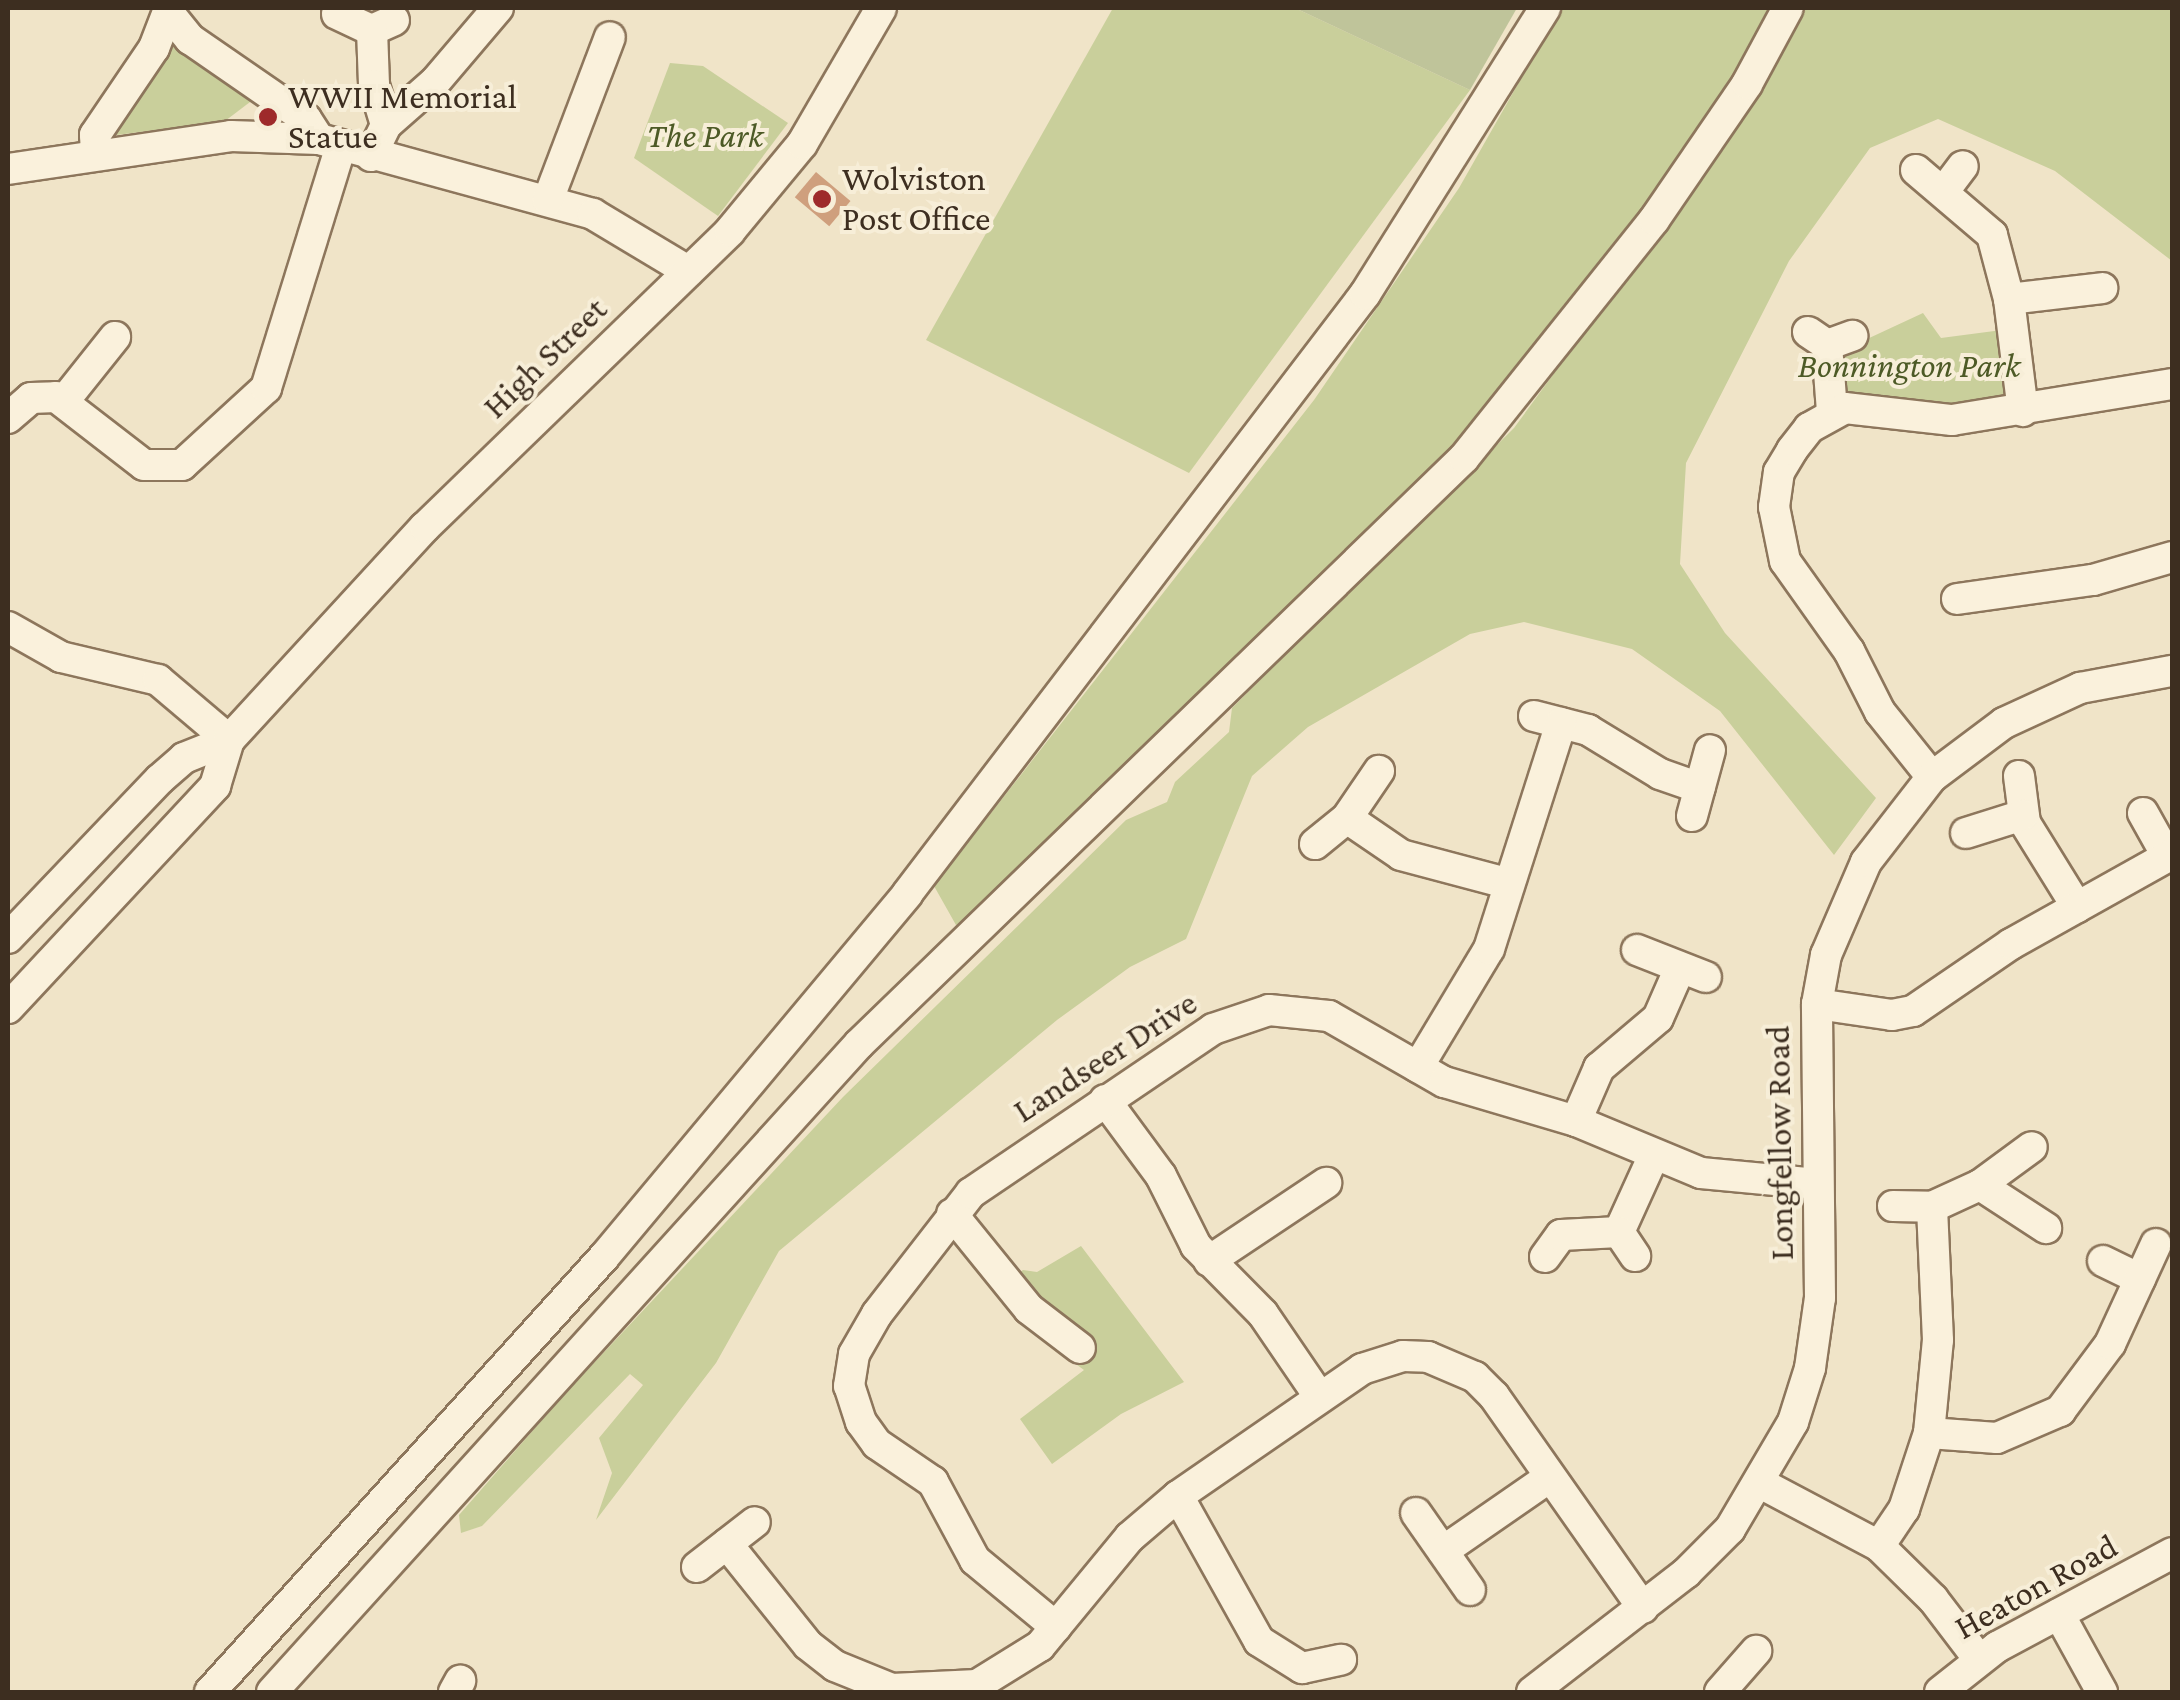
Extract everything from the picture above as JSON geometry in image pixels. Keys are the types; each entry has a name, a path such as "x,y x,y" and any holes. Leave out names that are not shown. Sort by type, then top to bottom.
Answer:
{"street":[{"path":"371,156 386,126 435,82 498,8"},
{"name":"High Street","path":"229,740 425,527 688,271 802,144 881,8"},
{"path":"210,1692 604,1258 907,894 1365,294 1545,8"},
{"path":"272,1692 859,1044 1464,458 1654,220 1747,84 1788,8"},
{"path":"168,10 190,39 306,119 330,142"},
{"path":"96,154 96,136 154,48 168,10"},
{"path":"337,14 383,25 374,85 386,126"},
{"path":"548,200 610,37"},
{"path":"231,136 262,92"},
{"path":"8,169 231,136 330,142 619,223 688,271"},
{"path":"8,418 31,398 64,401 156,470 182,465 247,409 276,364 330,142"},
{"path":"1944,191 1963,166"},
{"path":"1916,170 1992,235 2009,299 2023,412"},
{"path":"2009,299 2063,277 2102,288"},
{"path":"64,401 115,338"},
{"path":"1829,338 1832,411"},
{"path":"1932,778 1880,712 1850,651 1796,578 1779,542 1780,472 1809,428 1832,411 1952,420 2023,412 2172,384"},
{"path":"1957,599 2013,576 2093,580 2172,557"},
{"path":"8,627 61,657 158,680 229,740"},
{"name":"Longfellow Road","path":"1532,1692 1643,1608 1730,1530 1762,1484 1810,1368 1820,1298 1817,1004 1826,955 1866,862 1932,778 1976,741 2045,702 2118,678 2172,671"},
{"path":"1418,1067 1480,966 1506,883 1547,719 1696,802 1710,750"},
{"path":"8,938 160,779 184,758 229,740"},
{"path":"8,1008 215,786 229,740"},
{"path":"1315,844 1347,818 1379,771"},
{"path":"2019,776 2023,815 2077,908"},
{"path":"1817,1004 1892,1016 1913,1011 2170,855 2143,813"},
{"path":"1966,834 2023,815"},
{"path":"1347,818 1401,854 1506,883"},
{"path":"1576,1121 1599,1068 1658,1018 1693,972 1637,950"},
{"name":"Landseer Drive","path":"1056,1627 975,1560 933,1482 877,1444 853,1405 850,1372 864,1333 952,1214 992,1176 1213,1029 1270,1010 1329,1016 1418,1067 1474,1093 1576,1121 1654,1155 1722,1177 1817,1184"},
{"path":"1105,1100 1160,1176 1208,1261 1262,1314 1319,1396"},
{"path":"1893,1206 1932,1206 1980,1185 2032,1147"},
{"path":"1546,1257 1561,1235 1615,1240 1654,1155"},
{"path":"1208,1261 1326,1183"},
{"path":"1980,1185 2046,1228"},
{"path":"1878,1546 1904,1509 1929,1434 1938,1340 1932,1206"},
{"path":"952,1214 1053,1310 1080,1348"},
{"path":"1929,1434 1997,1438 2060,1411 2088,1381 2156,1244"},
{"path":"2103,1261 2140,1279"},
{"path":"727,1544 808,1645 835,1666 892,1689 978,1689 1018,1666 1056,1627 1130,1537 1178,1496 1319,1396 1382,1360 1428,1357 1452,1364 1494,1396 1643,1608"},
{"path":"1443,1551 1550,1478"},
{"path":"1762,1484 1878,1546 1933,1598 1978,1658"},
{"path":"1178,1496 1248,1627 1301,1680 1341,1660"},
{"path":"1416,1513 1470,1590"},
{"path":"698,1566 755,1522"},
{"name":"Heaton Road","path":"1940,1692 1978,1658 2172,1553"},
{"path":"2059,1614 2102,1692"},
{"path":"1736,1689 1756,1651"}],"green space":[{"path":"1113,8 1295,8 1470,90 1189,473 926,340"},
{"path":"1295,8 1517,8 1470,90"},
{"path":"1561,8 1775,8 1667,176 1436,466 974,919 956,925 934,886 1314,400 1459,188"},
{"path":"1805,8 2172,8 2172,261 2055,171 1938,119 1870,148 1789,261 1686,463 1680,564 1725,633 1876,798 1834,855 1720,711 1632,649 1524,622 1470,634 1308,727 1252,776 1186,939 1130,967 1057,1020 779,1251 716,1363 596,1520 612,1473 599,1438 643,1385 630,1374 482,1526 461,1533 459,1515 563,1396 843,1097 1126,820 1167,802 1175,782 1229,732 1232,708 1514,428 1687,192"},
{"path":"171,38 254,99 225,121 109,136"},
{"name":"The Park","path":"670,63 703,66 788,123 718,216 634,158"},
{"name":"Bonnington Park","path":"1923,313 1941,338 2002,330 2014,397 2003,408 1844,400 1837,353"},
{"path":"1081,1246 1184,1382 1121,1414 1052,1464 1020,1419 1084,1370 1073,1362 1085,1348 1010,1279 1023,1270 1037,1272"}],"building":[{"name":"Wolviston Post Office","path":"816,172 850,201 829,226 795,197"}],"place":[{"name":"WWII Memorial Statue","path":"268,117"},
{"name":"Wolviston Post Office","path":"822,199"}]}
